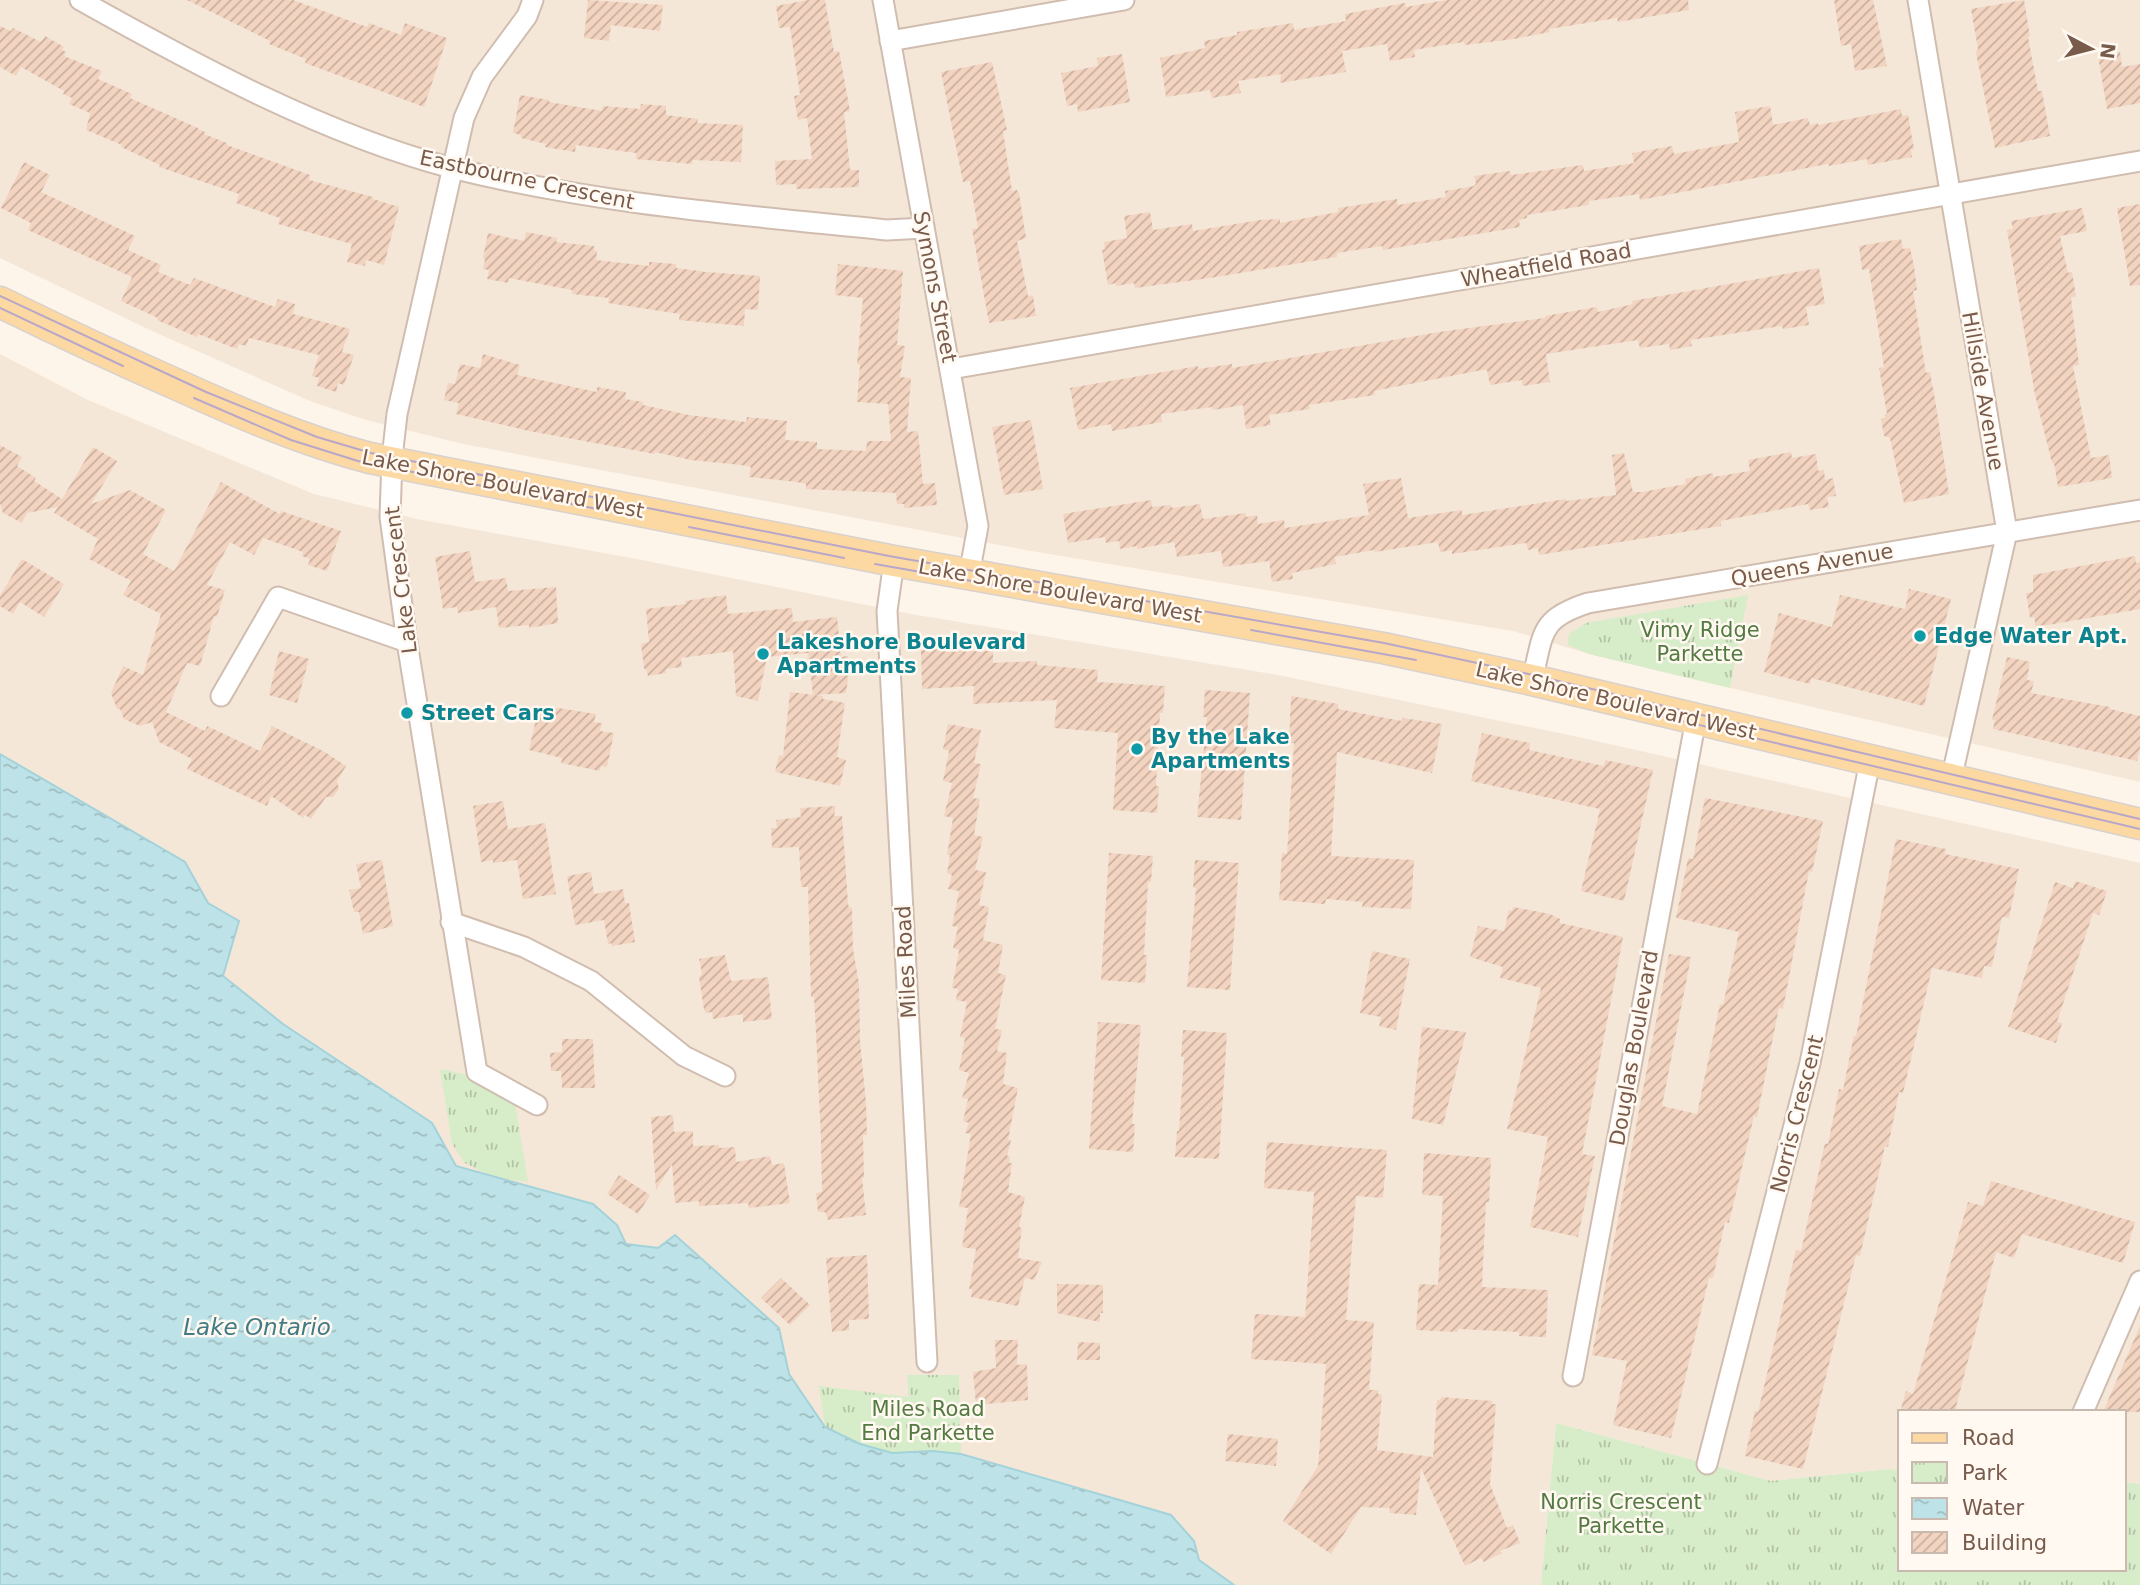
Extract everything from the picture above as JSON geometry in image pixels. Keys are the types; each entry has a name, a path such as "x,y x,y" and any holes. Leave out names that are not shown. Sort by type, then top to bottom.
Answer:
{"main road":[{"name":"Lake Shore Boulevard West","path":"0,302 123,360 285,431 345,452 894,561 1374,647 1532,680 2140,824"}],"street":[{"name":"Eastbourne Crescent","path":"80,0 279,103 392,149 451,167 617,201 887,230 924,228"},
{"name":"Lake Crescent","path":"533,0 527,16 482,77 464,118 397,414 390,517 407,642 477,1072 537,1105"},
{"name":"Symons Street","path":"883,0 978,526 969,575"},
{"path":"890,41 1124,0"},
{"name":"Hillside Avenue","path":"1918,0 2007,532 1951,780"},
{"name":"Wheatfield Road","path":"951,369 2140,160"},
{"name":"Queens Avenue","path":"1532,680 1546,629 1552,620 1565,611 1602,601 2140,510"},
{"name":"Miles Road","path":"894,561 887,611 927,1362"},
{"path":"221,696 278,597 407,642"},
{"name":"Douglas Boulevard","path":"1573,1376 1696,719"},
{"name":"Norris Crescent","path":"1707,1464 1810,1063 1870,761"},
{"path":"452,922 524,947 591,981 684,1056 724,1076"},
{"path":"2085,1410 2140,1280"}],"shaded area":[{"path":"0,0 2140,0 2140,782 1730,688 1589,654 1513,631 1031,551 463,444 366,420 310,401 150,330 0,258"},
{"path":"0,354 88,400 314,494 417,519 642,560 911,614 1278,675 1569,735 2140,863 2140,1484 2126,1482 2126,1410 1898,1410 1898,1470 1771,1481 1556,1423 1541,1585 1234,1585 1199,1560 1194,1540 825,1427 789,1374 779,1328 676,1235 658,1248 626,1244 617,1225 593,1204 455,1166 432,1123 283,1024 223,976 239,921 208,903 185,862 0,754"}],"green space":[{"name":"Vimy Ridge Parkette","path":"1748,595 1730,688 1589,654 1568,645 1569,634 1586,623"},
{"path":"440,1069 512,1084 528,1182 493,1177 465,1163 452,1144"},
{"name":"Miles Road End Parkette","path":"907,1375 959,1375 961,1454 932,1451 892,1453 860,1444 825,1427 819,1386 909,1397"},
{"name":"Norris Crescent Parkette","path":"1556,1423 1771,1481 1898,1470 1898,1571 2126,1571 2126,1482 2140,1484 2140,1585 1541,1585"}],"water":[{"name":"Lake Ontario","path":"0,754 185,862 208,903 239,921 223,976 283,1024 432,1123 456,1166 593,1204 617,1225 626,1244 658,1248 675,1235 779,1328 789,1374 825,1427 860,1444 892,1453 932,1451 961,1454 1171,1515 1194,1541 1199,1560 1234,1585 0,1585"}],"building":[{"path":"187,0 293,0 367,27 369,23 401,35 405,23 447,38 424,107 305,63 306,59 269,44 270,41"},
{"path":"588,0 663,5 660,31 611,25 609,41 584,38"},
{"path":"825,0 834,52 839,51 850,111 844,112 850,170 859,170 859,187 796,189 796,184 776,185 775,161 812,159 807,118 798,120 794,96 800,95 790,27 779,28 776,6"},
{"path":"1447,0 1688,0 1689,10 1618,22 1617,18 1549,29 1550,32 1514,39 1465,45 1464,42 1414,50 1415,57 1390,61 1387,44 1342,51 1346,72 1280,83 1281,74 1238,81 1241,93 1212,98 1210,90 1166,97 1160,58 1205,48 1204,41 1237,35 1237,32 1293,23 1294,30 1346,21 1345,14 1405,3 1406,7"},
{"path":"1834,0 1873,0 1887,66 1855,71 1851,44 1841,46"},
{"path":"2024,0 2038,91 2042,91 2050,136 1995,148 1976,53 1978,49 1971,9"},
{"path":"0,26 11,31 13,28 41,42 45,36 64,47 64,56 102,71 98,79 132,94 130,98 198,128 205,132 204,134 227,145 310,175 309,180 373,197 399,207 384,265 366,260 365,266 347,262 352,244 278,224 280,218 236,203 239,194 159,167 160,165 121,147 122,145 86,130 90,113 69,104 72,98 63,94 64,91 21,67 16,76 0,67"},
{"path":"2120,52 2122,67 2140,64 2140,103 2107,109 2098,56"},
{"path":"1122,54 1130,102 1078,112 1077,104 1067,106 1061,73 1098,66 1097,58"},
{"path":"992,62 1007,130 1003,131 1012,191 1017,190 1019,193 1026,238 1017,241 1028,296 1033,295 1036,316 989,323 972,229 978,228 970,181 963,182 941,72"},
{"path":"520,95 602,111 603,106 640,109 641,104 666,106 666,115 698,119 697,123 743,125 741,162 693,160 692,164 636,159 636,153 576,145 575,152 545,147 546,144 521,138 521,135 513,133"},
{"path":"1770,106 1773,125 1808,118 1810,125 1818,125 1901,109 1902,116 1908,115 1914,149 1911,150 1912,157 1868,165 1867,159 1829,166 1828,164 1640,200 1639,194 1589,201 1589,205 1527,215 1527,218 1519,220 1520,227 1383,250 1382,246 1337,253 1337,257 1210,278 1135,288 1134,283 1108,285 1102,250 1105,249 1104,242 1127,238 1124,216 1150,212 1153,230 1192,224 1193,231 1260,220 1280,219 1280,223 1338,212 1338,208 1397,199 1398,205 1446,197 1445,191 1474,186 1474,176 1510,171 1511,175 1583,165 1584,171 1634,163 1632,153 1672,146 1674,154 1739,142 1735,112"},
{"path":"24,162 50,175 41,192 135,236 128,250 161,265 158,272 190,285 194,278 275,307 278,299 295,304 293,314 350,329 342,352 354,355 344,385 338,383 336,392 317,386 319,378 312,376 319,355 249,338 246,346 239,344 237,349 198,334 197,337 121,301 132,277 28,230 31,223 1,208"},
{"path":"2140,204 2140,285 2130,286 2117,208"},
{"path":"2082,208 2087,231 2060,236 2068,273 2072,272 2076,296 2071,298 2079,365 2073,366 2091,458 2109,455 2112,478 2058,487 2035,395 2007,230 2013,229 2011,221"},
{"path":"526,232 557,238 556,242 594,246 597,251 596,260 649,266 649,262 676,264 676,268 760,276 758,310 745,309 744,326 679,320 680,314 608,303 609,298 572,294 572,290 509,278 508,283 487,279 489,270 483,269 483,258 488,233 524,241"},
{"path":"1901,239 1903,249 1910,248 1914,266 1917,290 1913,291 1926,373 1930,372 1936,405 1949,494 1904,503 1890,438 1884,436 1881,419 1887,414 1879,368 1884,367 1869,269 1862,270 1859,246"},
{"path":"838,264 903,271 897,345 905,346 900,377 911,378 907,432 918,431 923,484 935,483 937,505 904,508 904,504 897,504 896,493 806,489 806,484 797,482 749,477 751,467 691,460 529,431 456,414 459,403 444,400 448,383 455,384 460,364 480,368 483,354 520,365 517,375 597,392 597,387 626,392 625,399 689,415 746,422 747,417 787,421 785,440 817,442 817,449 866,451 867,441 891,441 888,404 857,402 860,365 857,364 863,298 835,295"},
{"path":"1819,268 1825,304 1806,307 1809,325 1783,329 1782,326 1691,340 1692,346 1670,350 1669,344 1640,348 1638,340 1546,354 1550,382 1522,386 1522,380 1490,385 1487,370 1482,370 1374,391 1375,395 1309,405 1310,409 1269,415 1271,425 1246,429 1243,405 1161,414 1162,422 1112,431 1111,424 1078,430 1070,388 1198,366 1198,369 1232,364 1232,368 1439,332 1545,318 1597,307 1598,312 1633,304 1632,301"},
{"path":"1031,420 1043,489 1004,495 992,427"},
{"path":"0,445 22,457 17,466 62,499 93,447 117,461 91,504 130,490 166,510 143,554 174,571 221,482 280,514 281,511 341,531 327,571 308,565 310,559 302,556 303,552 263,538 254,555 230,542 207,585 225,590 217,617 214,616 200,666 187,663 166,712 205,731 207,726 260,751 272,726 325,752 346,766 337,781 339,789 333,797 326,797 311,819 305,815 303,818 271,796 267,806 187,769 192,759 159,742 152,722 140,726 124,719 111,693 123,666 143,675 161,614 123,595 131,581 89,559 98,539 54,513 58,507 27,513 22,523 3,513 0,503"},
{"path":"1791,452 1792,458 1816,454 1818,471 1824,470 1825,480 1833,478 1836,496 1827,497 1829,507 1810,510 1808,504 1721,521 1721,526 1539,555 1538,548 1528,550 1526,543 1452,554 1452,550 1440,552 1438,542 1375,552 1374,550 1335,557 1336,564 1292,573 1293,579 1272,582 1269,561 1223,567 1221,551 1177,557 1174,542 1137,549 1137,546 1120,549 1119,541 1106,543 1105,537 1068,543 1063,514 1151,500 1152,507 1171,505 1172,508 1200,504 1203,519 1246,513 1246,517 1257,515 1258,524 1284,520 1285,528 1369,515 1363,484 1401,478 1408,518 1462,510 1462,515 1566,499 1616,495 1612,455 1624,453 1633,492 1642,492 1686,484 1685,479 1713,473 1713,477 1750,471 1748,460"},
{"path":"470,551 475,582 506,578 508,591 556,587 558,623 529,628 529,625 499,628 496,607 458,613 457,607 443,609 435,557"},
{"path":"2135,556 2136,563 2140,562 2140,609 2036,627 2034,617 2030,618 2026,593 2033,592 2033,575"},
{"path":"22,559 64,584 44,617 20,602 13,614 0,606 0,596"},
{"name":"Edge Water Apt.","path":"1909,589 1951,599 1924,706 1811,678 1810,684 1764,672 1779,613 1832,627 1840,595 1905,609"},
{"path":"726,595 728,614 792,608 793,622 837,617 841,657 848,656 846,693 813,695 808,653 767,657 758,701 736,696 733,651 681,658 682,667 666,669 666,673 648,676 644,669 641,644 649,642 646,609"},
{"path":"952,648 952,651 993,651 993,663 1037,661 1037,665 1098,670 1097,682 1165,686 1163,713 1160,713 1157,813 1113,810 1118,733 1054,728 1057,700 973,704 974,686 922,689 921,650"},
{"path":"279,651 309,659 297,703 269,695"},
{"path":"2007,657 2030,662 2027,680 2034,681 2031,693 2110,707 2140,716 2140,748 2137,761 1993,729 1995,720 1992,720"},
{"path":"1205,690 1250,693 1241,820 1197,817 1207,717 1203,717"},
{"path":"790,692 823,696 823,699 845,703 837,757 846,760 840,786 775,772 779,755 783,756"},
{"path":"1291,696 1338,704 1338,709 1402,721 1403,718 1442,724 1432,773 1337,752 1331,856 1414,860 1411,909 1362,907 1363,902 1326,899 1325,904 1279,900 1282,853 1287,854 1294,743 1289,743"},
{"path":"539,705 596,714 594,722 602,723 600,731 614,733 607,767 601,766 600,771 561,763 562,758 529,750"},
{"path":"948,724 981,730 974,763 981,764 973,798 980,799 974,835 983,837 975,870 986,872 979,905 989,907 983,940 1003,945 998,973 1006,975 995,1029 1002,1030 997,1051 1007,1053 1003,1084 1018,1088 1008,1140 1011,1140 1007,1156 1010,1157 1009,1163 1012,1163 1008,1192 1025,1197 1019,1227 1022,1228 1018,1258 1042,1262 1034,1280 1025,1278 1018,1306 971,1297 972,1289 969,1289 976,1249 962,1247 968,1208 959,1207 971,1134 965,1133 969,1123 963,1121 968,1099 962,1098 969,1073 959,1070 965,1038 960,1037 967,1002 956,1000 958,989 952,988 959,950 953,948 958,927 952,926 959,891 948,889 952,875 947,873 950,855 947,855 953,818 944,816 952,783 943,781 949,751 943,749"},
{"path":"1482,733 1530,743 1529,750 1604,766 1605,760 1653,770 1624,901 1581,891 1600,809 1471,781"},
{"path":"1705,798 1823,821 1812,872 1809,871 1783,1009 1779,1008 1757,1117 1754,1116 1729,1223 1725,1222 1713,1278 1709,1278 1671,1438 1613,1425 1627,1361 1592,1355 1669,954 1691,957 1662,1106 1697,1114 1720,1004 1723,1005 1739,932 1676,918 1688,858 1693,859"},
{"path":"503,801 508,829 545,823 556,894 523,899 517,860 481,862 473,806"},
{"path":"836,806 834,816 842,816 848,903 849,908 852,907 853,949 859,984 867,1135 863,1135 862,1178 866,1215 828,1220 825,1212 818,1212 816,1193 822,1192 821,1140 814,997 811,997 808,887 801,887 799,847 772,848 771,828 777,828 776,820 801,817 800,808"},
{"path":"1896,839 1946,849 1945,854 2019,869 2009,918 2002,917 1992,967 1984,966 1982,978 1932,968 1903,1093 1899,1092 1888,1147 1885,1146 1860,1256 1856,1255 1803,1469 1745,1456 1796,1250 1801,1251 1839,1089 1843,1090"},
{"path":"1109,853 1153,856 1151,882 1148,882 1145,983 1101,980"},
{"path":"382,860 393,926 363,934 359,912 354,912 349,890 361,888 356,864"},
{"path":"1195,860 1239,863 1230,990 1187,987 1196,888 1193,887"},
{"path":"591,872 594,894 623,889 625,903 629,903 635,942 612,946 611,943 608,944 604,920 575,925 567,876"},
{"path":"2075,881 2107,891 2099,915 2093,913 2057,1022 2062,1023 2056,1043 2008,1027 2055,882 2073,888"},
{"path":"1513,907 1550,914 1560,919 1560,923 1623,937 1582,1154 1595,1156 1578,1237 1530,1227 1548,1137 1507,1129 1541,988 1500,978 1503,967 1470,957 1478,926 1504,931 1509,910 1512,911"},
{"path":"1372,951 1410,959 1396,1030 1379,1026 1381,1017 1360,1013"},
{"path":"725,955 731,981 768,977 772,1019 743,1022 743,1014 713,1019 712,1012 706,1013 699,977 702,974 699,959"},
{"path":"1098,1022 1141,1025 1132,1124 1135,1124 1133,1152 1089,1149"},
{"path":"1422,1027 1466,1032 1443,1125 1412,1119"},
{"path":"1183,1030 1227,1033 1219,1159 1175,1157 1184,1057 1181,1057"},
{"path":"562,1039 593,1039 595,1088 562,1088 561,1071 551,1071 550,1053 562,1052"},
{"path":"673,1115 674,1132 693,1131 693,1146 735,1147 736,1162 770,1156 772,1165 784,1163 790,1203 749,1208 748,1203 699,1206 699,1201 675,1203 672,1164 656,1190 651,1117"},
{"path":"1267,1142 1387,1150 1383,1198 1356,1196 1346,1320 1374,1322 1369,1390 1378,1390 1378,1394 1382,1395 1377,1450 1433,1457 1437,1400 1441,1397 1492,1401 1492,1404 1496,1404 1490,1484 1507,1528 1513,1525 1520,1543 1500,1551 1502,1553 1484,1562 1481,1558 1465,1566 1421,1468 1416,1515 1389,1513 1390,1508 1361,1507 1331,1554 1283,1521 1318,1466 1326,1364 1251,1359 1255,1314 1305,1317 1314,1192 1264,1188"},
{"path":"1424,1153 1491,1158 1482,1287 1548,1290 1546,1337 1519,1336 1519,1332 1416,1330 1419,1284 1438,1285 1443,1196 1422,1195"},
{"path":"619,1175 650,1195 638,1214 607,1194"},
{"path":"1991,1181 2135,1222 2123,1263 2022,1234 2014,1258 1996,1252 1957,1410 1901,1410 1906,1391 1913,1394 1968,1202 1983,1206"},
{"path":"867,1255 869,1319 849,1320 849,1330 832,1332 826,1258"},
{"path":"781,1278 810,1305 790,1325 761,1298"},
{"path":"1057,1284 1103,1285 1103,1313 1100,1313 1100,1322 1057,1313"},
{"path":"2140,1326 2140,1412 2104,1410"},
{"path":"995,1340 1018,1340 1017,1365 1027,1364 1028,1400 976,1405 973,1372 996,1368"},
{"path":"1078,1342 1100,1343 1100,1360 1077,1360"},
{"path":"1228,1434 1278,1439 1276,1466 1225,1461"}],"tram line":[{"path":"0,296 206,392 317,437 371,453 889,556 1384,643 1533,675 2140,819"},
{"path":"0,308 123,366"},
{"path":"194,398 291,440 358,461 597,509"},
{"path":"689,527 844,558"},
{"path":"875,564 1040,593"},
{"path":"1251,630 1416,660"},
{"path":"1627,708 2140,829"}],"place":[{"name":"Edge Water Apt.","path":"1920,636"},
{"name":"Lakeshore Boulevard Apartments","path":"763,654"},
{"name":"Street Cars","path":"407,713"},
{"name":"By the Lake Apartments","path":"1137,749"}]}
